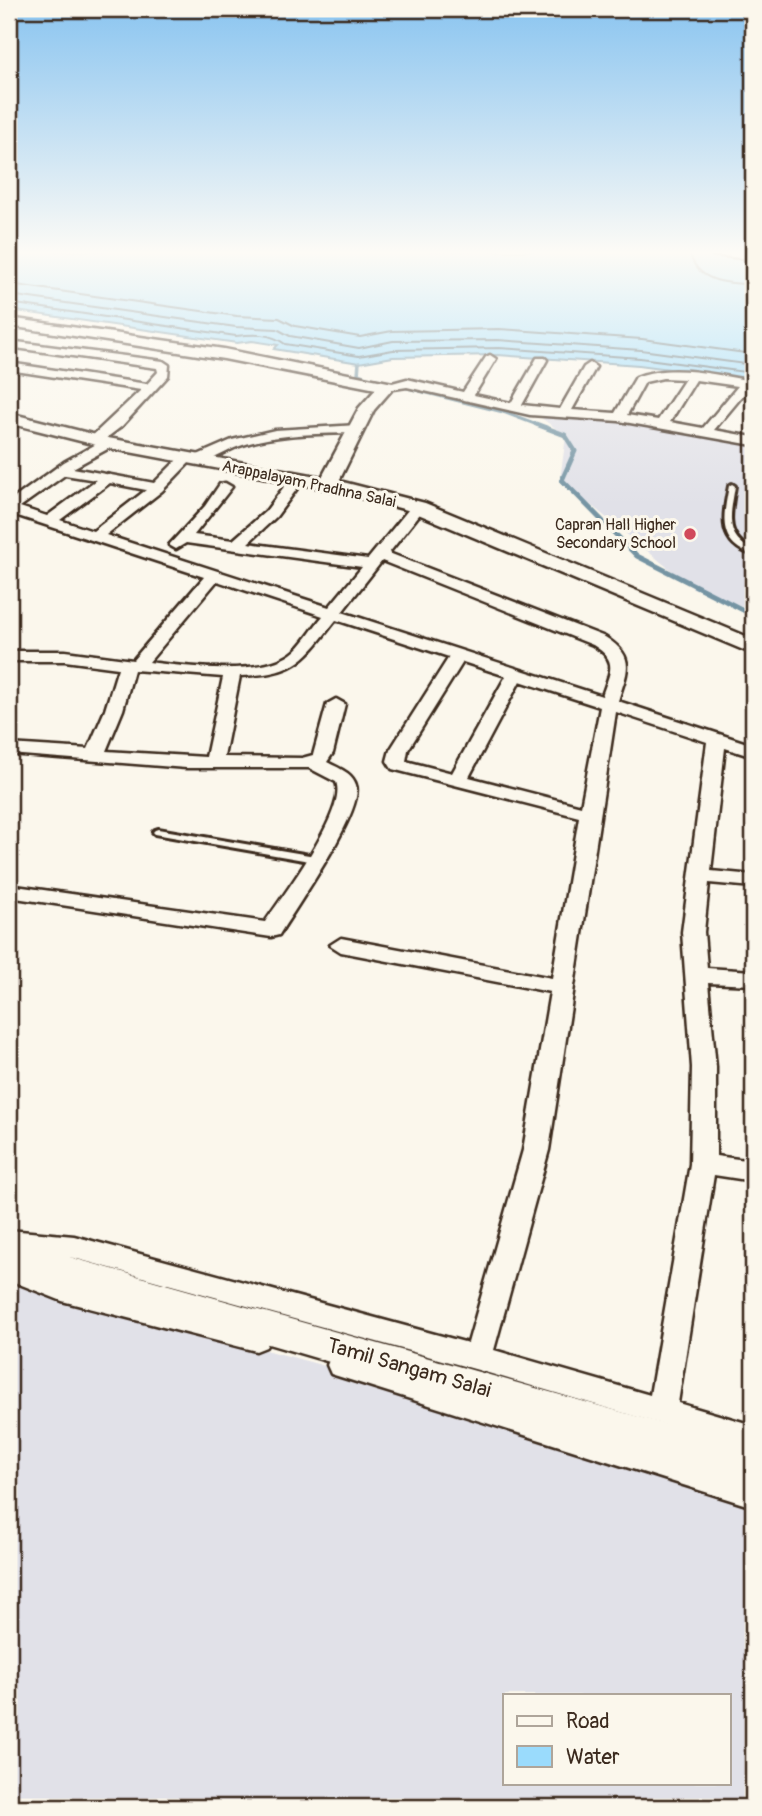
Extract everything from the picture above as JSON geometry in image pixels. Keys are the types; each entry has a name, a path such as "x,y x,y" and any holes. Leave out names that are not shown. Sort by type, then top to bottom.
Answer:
{"main road":[{"path":"102,336 211,352 390,385"},
{"path":"168,336 333,367 348,373 351,379"},
{"path":"328,484 374,397 390,385"},
{"name":"Arappalayam Pradhna Salai","path":"9,418 102,441 328,484 418,508 753,647"},
{"name":"Tamil Sangam Salai","path":"9,1254 753,1468"}],"street":[{"path":"9,344 163,365 163,373 102,441 9,508"},
{"path":"467,396 490,359"},
{"path":"514,408 541,360"},
{"path":"9,366 149,388"},
{"path":"564,413 590,367"},
{"path":"619,417 640,380 646,377 692,377 750,384"},
{"path":"662,424 692,377"},
{"path":"390,385 415,384 514,408 619,417 753,441"},
{"path":"707,431 750,384"},
{"path":"95,536 192,459 225,445 246,438 313,430 358,429"},
{"path":"62,470 157,488"},
{"path":"48,521 108,478"},
{"path":"95,754 132,665 230,545 271,514 297,479"},
{"path":"160,557 184,538 225,487"},
{"path":"9,508 753,751"},
{"path":"9,656 82,658 132,665 233,671 266,670 297,658 418,508"},
{"path":"184,538 376,559 612,649 618,657 620,667 609,703 589,814 536,1150 478,1358"},
{"path":"460,654 400,750 396,761 406,769 589,814"},
{"path":"214,763 233,671"},
{"path":"457,782 508,684 518,673"},
{"path":"312,762 324,753 336,704"},
{"path":"662,1410 703,1164 704,1067 693,932 717,738"},
{"path":"9,749 214,763 312,762 344,779 348,790 345,804 316,859 271,930 9,891"},
{"path":"702,876 753,881"},
{"path":"341,945 560,987"},
{"path":"696,975 753,978"},
{"path":"703,1164 753,1171"},
{"path":"9,1241 74,1247 478,1358 753,1438"},
{"path":"9,1268 62,1290 274,1344 753,1493"}],"lane":[{"path":"732,486 725,527 730,539 753,553"},
{"path":"158,832 316,859"}],"shaded area":[{"name":"Capran Hall Higher Secondary School","path":"590,416 753,445 753,610 693,588 560,480 566,436 540,417"},
{"path":"9,1280 431,1395 753,1501 753,1807 9,1807"}],"water":[{"path":"187,336 753,336 753,380 639,365 498,355 393,357 359,363 274,349 278,345 252,341 237,343"}],"waterway":[{"path":"359,363 358,374 377,381"},
{"path":"396,385 504,412 541,426"},
{"path":"536,424 565,435 575,451 562,480 637,556 753,615"}],"place":[{"name":"Capran Hall Higher Secondary School","path":"690,534"}]}
